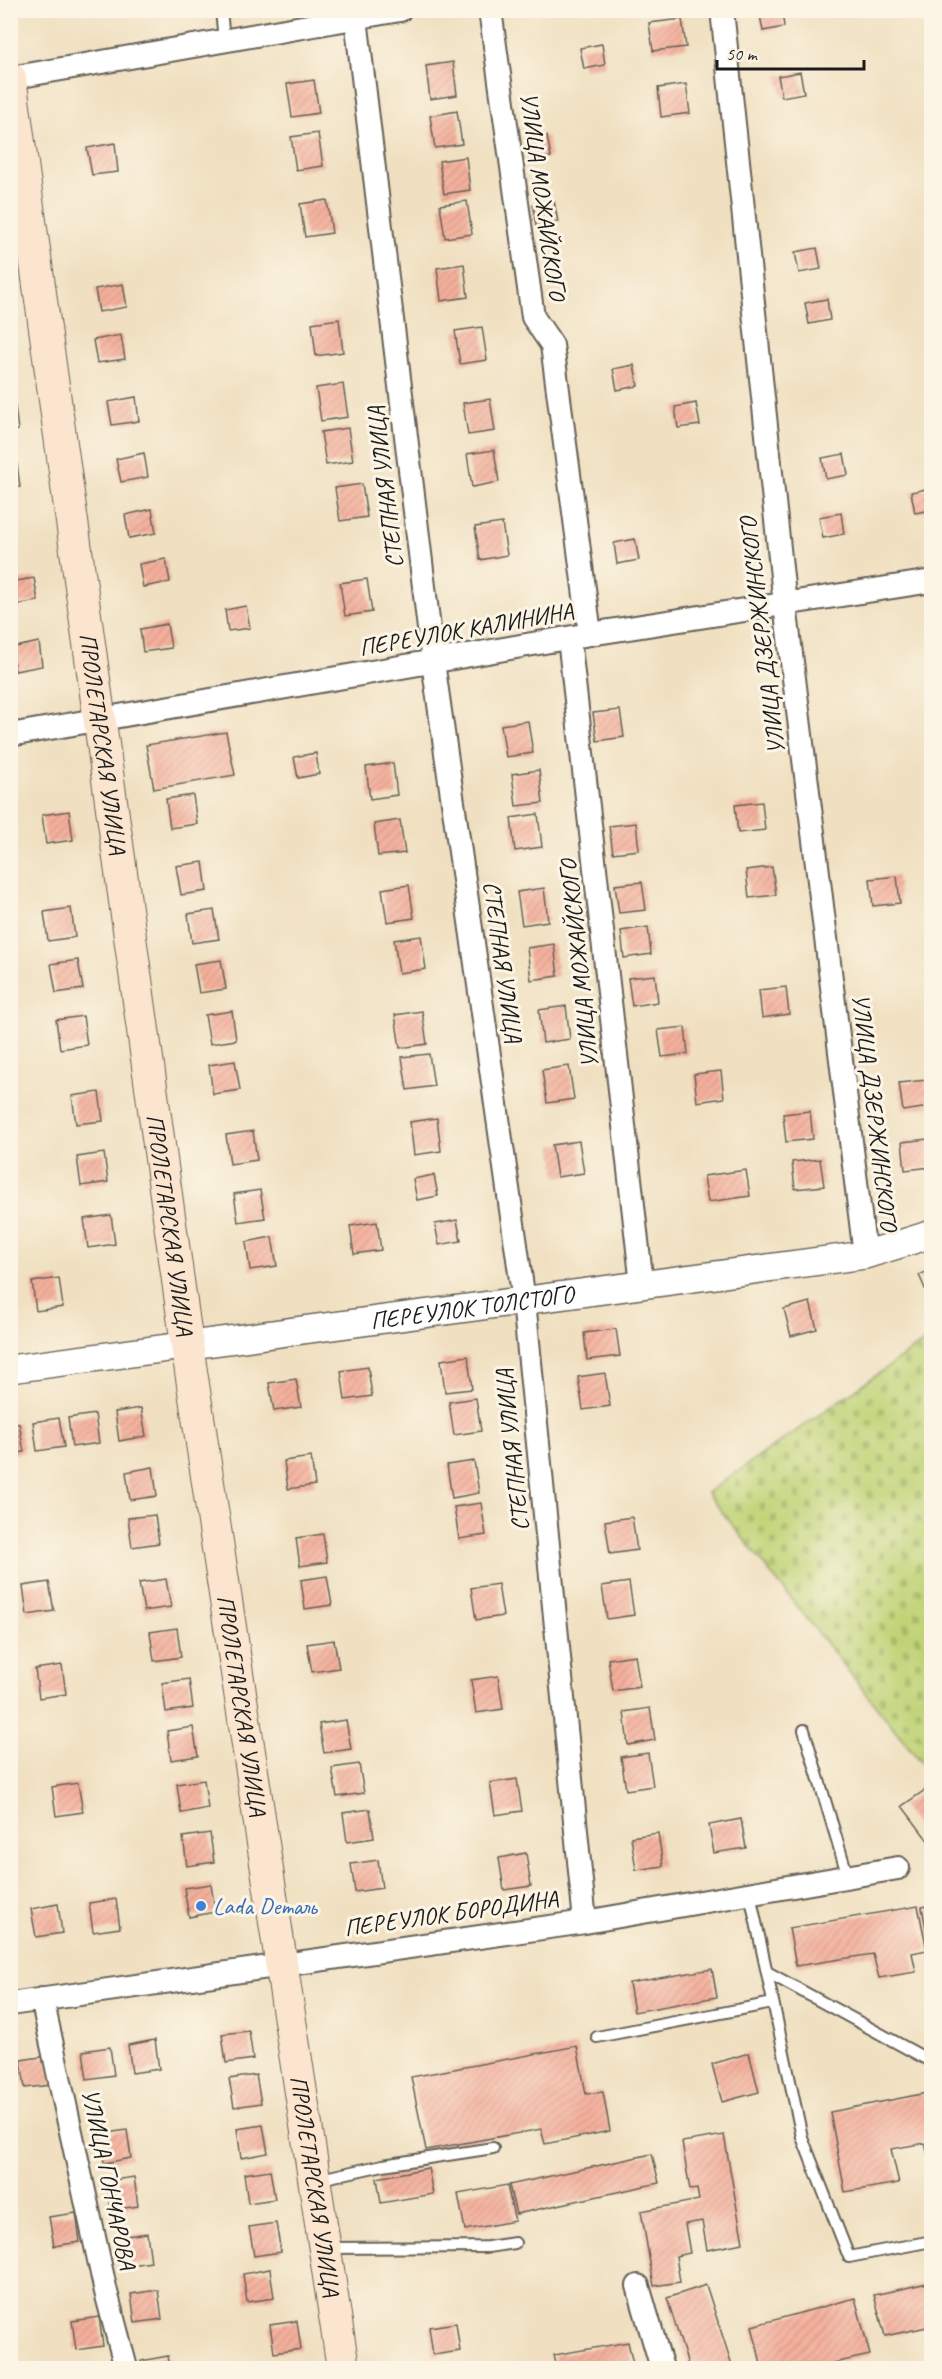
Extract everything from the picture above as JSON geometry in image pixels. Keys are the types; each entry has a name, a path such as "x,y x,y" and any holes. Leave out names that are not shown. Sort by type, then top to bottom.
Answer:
{"main road":[{"name":"ПРОЛЕТАРСКАЯ УЛИЦА","path":"10,78 187,1345 343,2368"}],"street":[{"path":"10,78 355,14 400,10"},
{"name":"УЛИЦА МОЖАЙСКОГО","path":"490,10 532,317 552,345 642,1285"},
{"name":"УЛИЦА ДЗЕРЖИНСКОГО","path":"722,10 785,605 865,1254"},
{"name":"СТЕПНАЯ УЛИЦА","path":"355,14 433,662 524,1301 585,1922"},
{"name":"ПЕРЕУЛОК КАЛИНИНА","path":"10,735 580,636 932,582"},
{"name":"ПЕРЕУЛОК ТОЛСТОГО","path":"10,1369 865,1254 932,1234"},
{"name":"ПЕРЕУЛОК БОРОДИНА","path":"11,1997 42,1999 585,1922 898,1868"},
{"name":"УЛИЦА ГОНЧАРОВА","path":"42,1999 106,2292 126,2368"},
{"path":"638,2286 662,2368"}],"lane":[{"path":"220,10 224,40"},
{"path":"804,1730 848,1876"},
{"path":"750,1894 802,2137 849,2258 932,2241"},
{"path":"767,1972 932,2062"},
{"path":"597,2037 773,2003"},
{"path":"315,2180 384,2165 493,2148"},
{"path":"326,2248 488,2247 515,2243"}],"green space":[{"path":"931,1337 931,1775 707,1493"}],"building":[{"path":"759,10 782,10 784,27 763,31"},
{"path":"682,19 686,47 653,51 649,23"},
{"path":"602,44 605,65 584,69 580,48"},
{"path":"453,62 457,95 430,99 426,66"},
{"path":"800,72 804,93 782,97 778,76"},
{"path":"314,80 319,113 292,117 287,84"},
{"path":"686,84 690,113 661,117 658,88"},
{"path":"457,111 462,144 435,148 430,116"},
{"path":"318,133 323,166 296,170 291,137"},
{"path":"547,136 551,157 529,161 526,140"},
{"path":"115,143 118,172 92,175 87,148"},
{"path":"466,157 470,190 444,194 439,161"},
{"path":"327,200 332,233 305,237 300,204"},
{"path":"467,201 472,234 445,238 440,205"},
{"path":"554,201 558,222 536,226 533,205"},
{"path":"817,248 821,269 799,273 795,252"},
{"path":"464,264 468,297 441,301 437,268"},
{"path":"123,284 127,307 99,312 95,289"},
{"path":"827,299 830,320 809,324 805,303"},
{"path":"339,319 343,352 316,356 312,323"},
{"path":"482,327 487,360 460,364 455,331"},
{"path":"121,335 125,359 97,363 93,340"},
{"path":"634,365 638,386 617,390 613,369"},
{"path":"343,384 348,417 321,421 316,388"},
{"path":"136,397 139,421 112,425 108,402"},
{"path":"490,399 495,431 468,435 463,403"},
{"path":"696,403 700,425 678,428 675,407"},
{"path":"15,406 18,430 10,431 10,407"},
{"path":"348,428 353,461 326,465 321,432"},
{"path":"494,450 499,482 472,487 467,454"},
{"path":"144,453 148,477 121,482 116,459"},
{"path":"844,454 848,475 826,479 822,458"},
{"path":"17,463 20,487 10,488 10,464"},
{"path":"362,484 367,517 340,521 335,488"},
{"path":"932,488 932,510 915,513 911,492"},
{"path":"152,509 156,533 129,538 125,515"},
{"path":"841,513 844,534 823,538 819,517"},
{"path":"502,523 507,555 480,560 475,527"},
{"path":"635,539 639,560 617,564 614,543"},
{"path":"166,559 170,582 143,587 139,564"},
{"path":"34,578 38,601 10,606 10,582"},
{"path":"367,579 372,612 345,616 340,583"},
{"path":"246,606 250,628 228,631 225,610"},
{"path":"167,624 171,648 143,652 140,629"},
{"path":"39,642 42,666 15,671 11,648"},
{"path":"620,710 624,737 597,741 593,713"},
{"path":"528,721 533,753 506,757 501,725"},
{"path":"226,732 235,775 154,789 146,745"},
{"path":"316,753 319,774 298,778 294,757"},
{"path":"393,763 397,795 370,799 366,767"},
{"path":"539,770 543,803 516,806 512,774"},
{"path":"10,787 16,819 10,820"},
{"path":"193,795 197,824 170,828 166,799"},
{"path":"762,802 765,830 738,833 735,805"},
{"path":"69,811 73,840 46,844 42,815"},
{"path":"538,814 542,847 515,851 511,818"},
{"path":"400,820 405,853 378,856 374,824"},
{"path":"636,823 639,850 613,853 609,826"},
{"path":"203,862 207,891 181,895 176,866"},
{"path":"772,867 776,895 749,898 746,870"},
{"path":"897,876 900,903 873,906 870,879"},
{"path":"642,882 646,910 619,913 615,885"},
{"path":"409,885 414,918 387,922 382,889"},
{"path":"544,888 548,921 522,925 517,892"},
{"path":"71,908 75,937 48,941 44,912"},
{"path":"214,910 219,939 192,943 188,914"},
{"path":"648,927 651,954 624,958 621,931"},
{"path":"421,936 426,969 399,973 394,940"},
{"path":"554,944 558,976 531,980 527,948"},
{"path":"78,960 83,989 56,993 51,964"},
{"path":"221,960 226,989 199,993 194,964"},
{"path":"655,975 658,1002 632,1006 628,978"},
{"path":"786,987 789,1014 762,1018 759,990"},
{"path":"566,1006 570,1039 543,1043 539,1010"},
{"path":"232,1011 236,1040 210,1044 205,1015"},
{"path":"422,1011 427,1044 400,1048 395,1015"},
{"path":"83,1016 87,1045 60,1049 56,1020"},
{"path":"685,1027 688,1054 662,1057 658,1030"},
{"path":"429,1054 434,1086 407,1090 402,1057"},
{"path":"235,1061 240,1090 213,1094 209,1065"},
{"path":"569,1066 574,1099 547,1103 542,1070"},
{"path":"721,1071 724,1098 697,1102 694,1074"},
{"path":"926,1080 929,1107 903,1111 899,1083"},
{"path":"99,1092 103,1121 76,1124 72,1096"},
{"path":"810,1111 813,1139 786,1142 783,1114"},
{"path":"437,1118 441,1151 414,1155 410,1122"},
{"path":"253,1131 257,1160 230,1164 226,1135"},
{"path":"928,1139 932,1167 905,1170 902,1142"},
{"path":"579,1141 584,1173 557,1177 552,1145"},
{"path":"104,1153 108,1182 81,1186 77,1157"},
{"path":"820,1159 824,1186 795,1189 792,1162"},
{"path":"746,1170 750,1196 708,1202 704,1176"},
{"path":"434,1175 438,1196 417,1200 413,1179"},
{"path":"260,1190 265,1218 238,1222 234,1194"},
{"path":"111,1215 115,1244 88,1248 84,1219"},
{"path":"457,1220 461,1241 439,1245 435,1224"},
{"path":"377,1222 381,1250 354,1254 350,1226"},
{"path":"272,1237 277,1266 250,1270 246,1242"},
{"path":"932,1270 932,1299 930,1300 919,1275"},
{"path":"59,1278 63,1307 36,1311 32,1282"},
{"path":"810,1302 817,1329 791,1336 784,1309"},
{"path":"616,1329 620,1356 587,1360 584,1333"},
{"path":"468,1356 472,1389 445,1392 441,1360"},
{"path":"368,1367 372,1396 345,1400 341,1371"},
{"path":"605,1373 610,1406 583,1410 578,1377"},
{"path":"296,1379 301,1407 274,1411 269,1383"},
{"path":"476,1398 481,1431 454,1435 449,1402"},
{"path":"141,1408 146,1436 119,1441 115,1412"},
{"path":"95,1414 99,1443 72,1447 68,1418"},
{"path":"59,1418 64,1447 37,1451 33,1422"},
{"path":"19,1423 24,1452 10,1454 10,1425"},
{"path":"311,1457 315,1485 288,1489 284,1461"},
{"path":"474,1461 479,1493 452,1498 447,1465"},
{"path":"153,1467 157,1496 130,1500 126,1472"},
{"path":"481,1503 486,1535 459,1539 454,1507"},
{"path":"155,1515 159,1543 132,1547 128,1518"},
{"path":"632,1517 637,1550 610,1554 605,1521"},
{"path":"323,1534 327,1562 300,1566 296,1538"},
{"path":"327,1576 332,1605 305,1609 301,1580"},
{"path":"166,1579 171,1607 144,1611 139,1583"},
{"path":"49,1582 54,1611 27,1615 23,1586"},
{"path":"629,1582 634,1615 607,1619 602,1586"},
{"path":"498,1584 503,1616 476,1620 471,1588"},
{"path":"177,1628 181,1657 154,1661 150,1632"},
{"path":"334,1640 339,1668 312,1672 307,1644"},
{"path":"635,1655 640,1687 613,1691 608,1659"},
{"path":"62,1665 66,1694 39,1698 35,1669"},
{"path":"498,1676 503,1709 476,1713 471,1680"},
{"path":"189,1679 193,1708 166,1712 162,1683"},
{"path":"650,1708 655,1740 628,1745 624,1712"},
{"path":"346,1720 351,1749 324,1753 319,1724"},
{"path":"193,1727 198,1756 171,1760 167,1731"},
{"path":"648,1753 653,1786 626,1790 621,1757"},
{"path":"359,1764 364,1793 337,1797 332,1768"},
{"path":"517,1779 522,1811 495,1815 490,1783"},
{"path":"204,1780 208,1808 181,1813 177,1784"},
{"path":"78,1783 83,1812 56,1816 52,1787"},
{"path":"928,1788 932,1793 932,1846 902,1806"},
{"path":"370,1809 374,1838 347,1842 343,1813"},
{"path":"741,1819 746,1848 714,1853 709,1825"},
{"path":"210,1833 214,1862 187,1866 183,1837"},
{"path":"658,1833 663,1866 636,1870 631,1837"},
{"path":"526,1853 531,1886 504,1890 499,1858"},
{"path":"378,1860 382,1888 355,1892 351,1864"},
{"path":"211,1884 215,1912 189,1917 184,1888"},
{"path":"116,1899 120,1928 93,1932 89,1903"},
{"path":"58,1904 62,1933 36,1937 31,1909"},
{"path":"932,1905 932,1950 930,1950 922,1907"},
{"path":"918,1906 927,1950 912,1953 916,1972 879,1978 873,1954 796,1966 789,1928"},
{"path":"712,1969 717,1997 634,2012 629,1983"},
{"path":"249,2031 253,2059 226,2063 222,2034"},
{"path":"155,2040 159,2069 132,2073 128,2045"},
{"path":"577,2046 586,2094 603,2092 610,2131 545,2144 541,2129 426,2150 411,2077"},
{"path":"110,2047 114,2075 87,2079 83,2051"},
{"path":"749,2053 759,2092 722,2102 712,2064"},
{"path":"47,2056 52,2085 25,2088 21,2060"},
{"path":"256,2075 261,2103 234,2107 229,2079"},
{"path":"932,2092 932,2173 925,2143 891,2149 899,2183 845,2192 830,2112"},
{"path":"263,2125 268,2153 241,2158 237,2129"},
{"path":"127,2130 131,2158 104,2163 100,2134"},
{"path":"724,2135 743,2243 707,2250 702,2221 685,2224 690,2253 676,2256 680,2282 654,2286 641,2211 699,2200 697,2189 690,2190 682,2142"},
{"path":"652,2154 659,2183 516,2214 509,2185"},
{"path":"428,2168 433,2194 381,2203 377,2178"},
{"path":"270,2170 275,2199 248,2203 244,2174"},
{"path":"134,2177 138,2206 111,2210 107,2181"},
{"path":"507,2185 515,2221 465,2230 458,2194"},
{"path":"76,2213 80,2242 54,2246 49,2217"},
{"path":"276,2223 281,2252 254,2256 249,2227"},
{"path":"147,2233 151,2262 124,2266 120,2237"},
{"path":"270,2269 274,2298 247,2302 243,2274"},
{"path":"932,2282 932,2326 885,2336 874,2295"},
{"path":"706,2285 733,2368 689,2368 667,2298"},
{"path":"158,2290 162,2319 135,2323 131,2294"},
{"path":"855,2298 870,2355 811,2368 762,2368 752,2326"},
{"path":"99,2317 103,2346 76,2350 72,2321"},
{"path":"297,2321 301,2349 274,2353 270,2325"},
{"path":"456,2323 460,2351 433,2355 429,2327"},
{"path":"628,2342 634,2368 557,2368 554,2355"},
{"path":"14,2347 17,2368 10,2368 10,2348"},
{"path":"168,2356 170,2368 142,2368 141,2361"}],"place":[{"name":"Lada Dеталь","path":"201,1906"}]}
